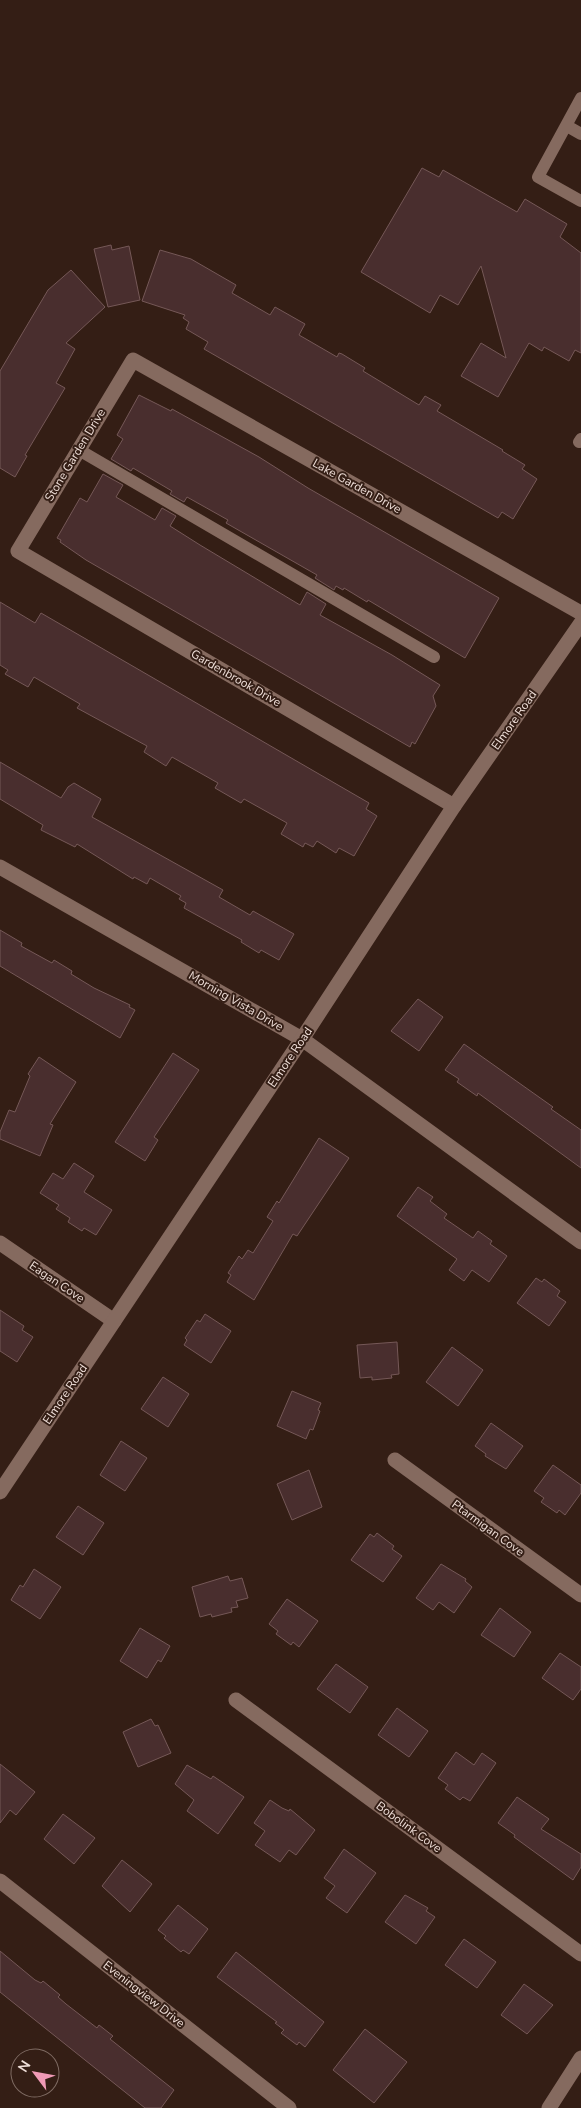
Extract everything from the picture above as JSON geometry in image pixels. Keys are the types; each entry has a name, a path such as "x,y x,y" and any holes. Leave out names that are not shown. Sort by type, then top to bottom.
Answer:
{"street":[{"name":"Stone Garden Drive","path":"18,551 133,360"},
{"name":"Lake Garden Drive","path":"133,360 581,613"},
{"name":"Gardenbrook Drive","path":"18,551 454,806"},
{"name":"Elmore Road","path":"0,1492 302,1039 454,806 581,623"},
{"name":"Morning Vista Drive","path":"0,867 302,1039 581,1242"},
{"name":"Eagan Cove","path":"0,1242 114,1321"},
{"name":"Ptarmigan Cove","path":"395,1460 581,1595"},
{"name":"Bobolink Cove","path":"236,1700 581,1954"},
{"name":"Eveningview Drive","path":"0,1881 289,2108"},
{"path":"549,2108 581,2058"}],"lane":[{"path":"581,98 538,177 581,201"},
{"path":"566,126 581,134"},
{"path":"79,450 434,657"}],"building":[{"path":"422,168 439,177 443,170 517,212 525,199 567,224 560,237 581,253 581,353 575,350 569,361 544,347 542,351 529,343 498,397 461,376 481,343 506,358 481,266 458,305 440,295 430,313 361,272"},
{"path":"111,245 112,250 129,246 140,300 108,307 94,249"},
{"path":"160,250 191,259 236,285 232,293 270,315 275,307 305,324 299,335 337,357 339,353 342,354 365,368 363,371 419,405 425,396 441,405 437,411 525,465 522,469 537,479 513,519 502,512 498,518 204,349 208,342 186,329 189,322 183,318 185,315 142,301"},
{"path":"71,270 105,307 66,343 75,349 56,383 65,388 25,455 27,456 15,477 0,468 0,371 48,290"},
{"path":"139,395 171,411 172,409 259,457 308,488 499,598 465,658 368,600 367,602 344,588 343,590 336,586 334,590 315,578 317,575 226,523 228,520 187,497 184,502 170,494 172,491 133,468 131,471 111,459 123,439 117,435"},
{"path":"103,474 123,485 116,497 155,520 162,508 176,516 170,526 300,605 307,592 326,604 320,615 392,655 440,685 433,696 436,706 415,744 412,742 410,747 86,560 60,542 61,540 57,538 80,498 87,502"},
{"path":"0,602 35,623 41,613 369,803 366,809 377,816 354,856 339,848 336,853 317,841 313,847 305,843 303,847 281,834 287,823 244,799 241,803 215,788 218,783 172,757 166,766 144,752 147,746 77,708 80,704 34,677 28,687 5,674 8,670 0,665"},
{"path":"0,762 61,798 68,787 74,783 101,799 92,817 223,890 219,897 250,915 253,911 294,934 279,960 261,950 259,953 241,942 242,940 184,908 186,903 179,899 181,896 150,878 147,884 134,877 133,879 77,844 75,847 41,830 43,825 0,799"},
{"path":"0,930 22,943 21,946 52,963 54,960 72,971 71,974 94,988 130,1005 129,1007 135,1010 120,1038 0,966"},
{"path":"418,999 443,1017 419,1051 391,1031"},
{"path":"464,1044 553,1107 551,1109 581,1130 581,1168 478,1093 477,1096 457,1082 459,1079 445,1070"},
{"path":"173,1053 199,1070 154,1137 158,1140 145,1161 115,1142"},
{"path":"39,1057 76,1082 50,1124 53,1125 40,1156 0,1139 0,1132 9,1110 15,1112 30,1076 28,1074"},
{"path":"319,1138 349,1158 297,1236 293,1234 254,1300 227,1282 231,1275 228,1273 239,1256 242,1259 248,1250 253,1253 273,1221 267,1217 277,1201 279,1203"},
{"path":"74,1163 94,1176 84,1192 112,1210 96,1235 84,1228 82,1231 68,1222 70,1218 56,1209 59,1205 40,1193 53,1173 63,1179"},
{"path":"418,1187 433,1197 430,1201 447,1214 444,1218 473,1238 478,1231 492,1241 490,1244 507,1256 489,1282 472,1270 464,1281 449,1270 457,1259 397,1216"},
{"path":"536,1278 542,1282 544,1279 560,1291 557,1296 566,1302 549,1326 517,1303"},
{"path":"0,1310 24,1326 22,1330 33,1337 17,1362 0,1351"},
{"path":"205,1314 231,1331 211,1363 184,1345 187,1340 185,1338 197,1320 200,1322"},
{"path":"397,1342 399,1374 391,1375 392,1378 372,1380 372,1377 360,1378 357,1345"},
{"path":"452,1347 483,1370 458,1406 426,1382"},
{"path":"163,1377 189,1394 168,1427 141,1409"},
{"path":"292,1391 321,1403 313,1430 310,1429 306,1439 277,1426"},
{"path":"491,1423 523,1446 506,1469 485,1456 486,1454 475,1446"},
{"path":"121,1441 147,1458 125,1491 100,1475"},
{"path":"553,1465 581,1485 581,1493 565,1515 559,1510 557,1513 541,1502 544,1498 534,1491"},
{"path":"309,1470 322,1507 292,1520 277,1484"},
{"path":"78,1506 104,1523 83,1555 56,1537"},
{"path":"377,1533 394,1546 392,1549 402,1556 383,1582 351,1560 370,1534 374,1537"},
{"path":"441,1564 466,1579 465,1581 472,1587 454,1613 439,1602 433,1610 416,1598"},
{"path":"34,1569 61,1587 40,1619 11,1600 20,1585 23,1587"},
{"path":"228,1576 230,1581 242,1578 248,1598 236,1601 238,1607 231,1608 232,1612 212,1617 211,1614 200,1617 192,1587"},
{"path":"287,1599 318,1621 299,1647 293,1642 291,1645 276,1634 278,1631 269,1624"},
{"path":"500,1608 531,1632 514,1657 481,1635"},
{"path":"140,1628 170,1646 161,1662 158,1660 147,1678 120,1661"},
{"path":"560,1653 581,1667 581,1689 573,1700 542,1678"},
{"path":"336,1664 368,1687 350,1713 317,1689"},
{"path":"397,1708 428,1731 409,1757 378,1735"},
{"path":"151,1719 155,1726 158,1725 171,1753 138,1767 123,1732"},
{"path":"456,1752 474,1765 482,1753 496,1763 470,1801 463,1797 460,1800 445,1789 448,1785 438,1778"},
{"path":"0,1764 35,1792 16,1815 10,1810 0,1823"},
{"path":"187,1765 211,1779 213,1776 244,1797 218,1834 187,1811 194,1800 175,1784"},
{"path":"517,1797 549,1819 541,1829 581,1854 581,1867 573,1880 498,1823"},
{"path":"270,1800 282,1808 289,1811 290,1809 315,1830 296,1855 289,1850 280,1862 255,1845 265,1831 254,1823"},
{"path":"63,1814 95,1838 74,1864 44,1839"},
{"path":"344,1849 376,1873 347,1913 326,1898 335,1886 324,1878"},
{"path":"122,1860 152,1884 130,1912 102,1886"},
{"path":"405,1895 428,1908 426,1911 435,1917 416,1944 385,1922"},
{"path":"178,1905 208,1929 189,1954 183,1950 181,1952 164,1938 166,1936 158,1930"},
{"path":"464,1939 496,1962 477,1988 445,1965"},
{"path":"0,1951 35,1980 41,1983 43,1981 60,1995 58,1997 66,2004 97,2028 99,2025 113,2036 110,2039 174,2090 161,2108 145,2108 0,1992"},
{"path":"236,1952 324,2022 305,2047 299,2042 297,2045 281,2033 284,2030 275,2023 277,2022 217,1977"},
{"path":"524,1984 553,2005 527,2034 501,2015"},
{"path":"365,2029 407,2062 374,2103 333,2070"}]}
